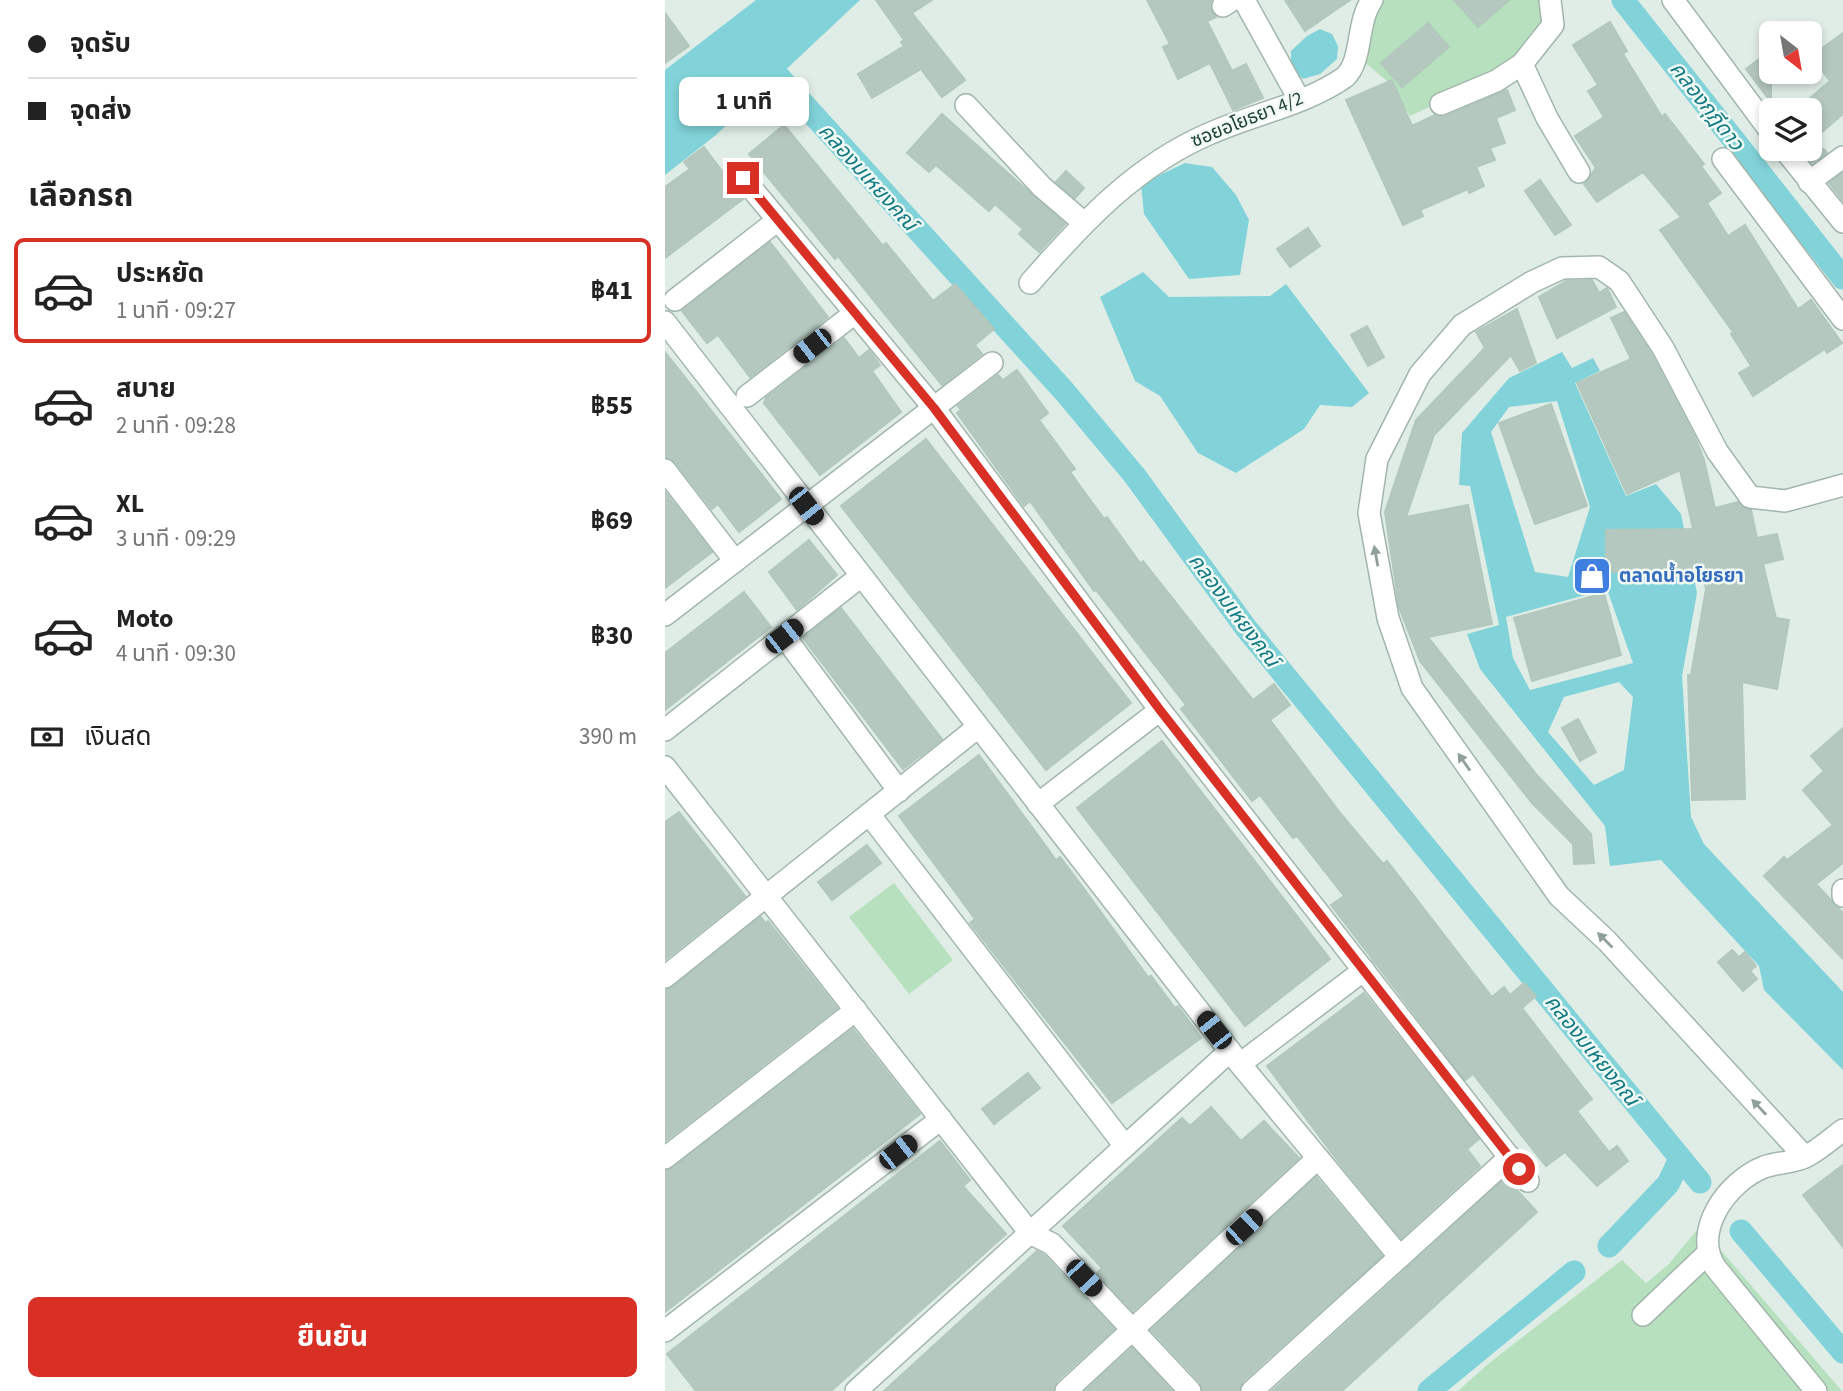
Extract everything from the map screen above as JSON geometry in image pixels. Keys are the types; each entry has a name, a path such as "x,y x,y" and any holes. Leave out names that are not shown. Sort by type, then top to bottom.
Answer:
{"street":[{"path":"1244,0 1299,99"},
{"name":"ซอยอโยธยา 4/2","path":"1030,283 1083,222 1143,173 1184,145 1338,82 1350,72 1361,18 1372,0"},
{"path":"1441,104 1496,81 1522,64 1553,25 1550,0"},
{"path":"1673,0 1759,116"},
{"path":"1522,64 1547,118 1579,172"},
{"path":"966,105 1042,187 1083,222"},
{"path":"1809,182 1843,157"},
{"path":"1723,159 1843,319"},
{"path":"1793,161 1843,222"},
{"path":"743,178 934,408 1160,710 1528,1181"},
{"path":"675,300 778,220"},
{"path":"1805,1157 1607,941 1559,896 1412,688 1388,618 1369,513 1377,459 1420,374 1462,325 1532,282 1562,268 1599,267 1619,281 1663,348 1717,451 1750,497 1785,501 1843,485"},
{"path":"747,396 855,313"},
{"path":"665,322 1235,1058 1400,1257"},
{"path":"665,615 992,363"},
{"path":"665,470 735,561"},
{"path":"665,730 861,576"},
{"path":"784,636 898,790"},
{"path":"1038,804 1160,710"},
{"path":"665,977 978,727"},
{"path":"665,767 673,794 766,896 1030,1233 1052,1244 1190,1391"},
{"path":"869,814 1125,1146"},
{"path":"1843,890 1843,897"},
{"path":"860,1390 1125,1146 1235,1058 1364,970"},
{"path":"665,1158 856,1010"},
{"path":"665,1331 941,1119"},
{"path":"1817,1391 1707,1254 1705,1239 1710,1222 1740,1181 1764,1167 1805,1157 1843,1130"},
{"path":"1252,1391 1510,1157"},
{"path":"1066,1391 1318,1158"},
{"path":"1643,1315 1707,1254"}],"green space":[{"path":"1380,0 1543,0 1543,25 1508,71 1410,116 1388,82 1357,56"},
{"path":"894,883 953,960 909,994 849,917"},
{"path":"1700,1226 1842,1391 1458,1391 1488,1364 1622,1260 1646,1283 1669,1264"}],"water":[{"path":"756,0 860,0 716,135 665,175 665,70"},
{"path":"1320,29 1332,34 1338,46 1337,59 1320,74 1303,79 1291,68 1291,51 1307,36"},
{"path":"1185,163 1212,167 1236,195 1249,220 1240,275 1189,279 1144,214 1141,184"},
{"path":"1143,272 1169,297 1270,296 1286,284 1369,393 1352,407 1320,405 1304,429 1236,473 1198,453 1160,396 1135,381 1100,297"},
{"path":"1562,352 1572,368 1593,358 1600,371 1575,383 1626,496 1656,484 1681,514 1697,593 1682,676 1691,817 1704,844 1843,992 1843,1070 1764,990 1759,966 1661,860 1610,866 1605,826 1480,669 1467,634 1499,625 1470,486 1459,485 1462,433 1509,378","holes":["1557,401 1590,507 1568,577 1535,572 1491,432 1509,407","1677,529 1677,571 1606,571 1606,530","1607,589 1633,663 1530,690 1513,658 1506,617","1619,682 1633,697 1624,770 1594,785 1548,732 1564,697"]}],"building":[{"path":"876,0 932,0 912,13 965,80 942,97 921,69 872,98 858,74 904,46 901,42 904,40"},
{"path":"1147,0 1211,0 1210,8 1216,17 1207,21 1232,71 1246,64 1263,98 1233,110 1210,63 1178,79 1163,47 1170,44"},
{"path":"1285,0 1350,0 1305,31"},
{"path":"1454,0 1509,0 1478,27"},
{"path":"665,13 689,46 665,63"},
{"path":"1610,22 1627,51 1623,54 1662,117 1665,114 1704,164 1701,166 1721,193 1707,203 1728,236 1745,225 1798,309 1811,300 1842,343 1827,353 1825,349 1753,396 1739,373 1751,366 1731,334 1733,332 1660,230 1681,217 1643,172 1597,202 1584,184 1596,168 1575,136 1604,117 1588,91 1598,85 1573,45"},
{"path":"1428,23 1449,47 1402,87 1381,63"},
{"path":"1843,33 1843,114 1822,132 1822,98 1810,98 1830,81 1822,70 1822,48"},
{"path":"1759,59 1759,84 1771,84 1771,98 1768,98 1746,69"},
{"path":"1392,80 1412,126 1435,115 1446,116 1507,90 1515,110 1496,118 1505,143 1490,148 1495,160 1476,167 1484,186 1469,193 1468,189 1420,210 1423,216 1403,225 1346,100"},
{"path":"942,114 1065,224 1039,252 1019,234 1023,229 995,204 989,211 936,165 929,172 907,153"},
{"path":"784,125 883,246 886,243 933,301 955,284 994,329 975,345 982,354 942,385 838,256 835,259 749,154"},
{"path":"704,147 743,199 665,258 665,187 690,169 684,162"},
{"path":"1066,171 1084,188 1075,198 1056,182"},
{"path":"1843,173 1843,201 1829,183"},
{"path":"1540,180 1571,225 1555,235 1525,191"},
{"path":"1308,228 1320,246 1290,267 1277,249"},
{"path":"770,242 828,317 750,377 718,335 707,343 682,311"},
{"path":"1592,280 1599,293 1607,288 1616,307 1557,338 1539,297 1566,281"},
{"path":"1517,309 1536,363 1520,371 1511,355 1434,435 1406,517 1468,505 1492,624 1428,637 1536,774 1591,834 1594,863 1574,864 1573,844 1532,803 1420,661 1399,607 1385,512 1416,420 1485,348 1476,332"},
{"path":"1624,312 1652,355 1696,439 1704,460 1715,508 1738,502 1751,510 1757,538 1777,534 1783,559 1763,564 1776,618 1789,620 1777,689 1742,682 1745,799 1692,800 1688,675 1691,675 1706,589 1702,570 1606,572 1606,530 1693,529 1680,470 1627,494 1577,383 1631,359 1611,318"},
{"path":"1367,326 1384,357 1368,366 1351,335"},
{"path":"844,338 859,358 869,350 880,365 872,371 901,412 820,475 764,403 766,398"},
{"path":"665,352 781,499 739,532 718,504 712,509 675,462 665,457"},
{"path":"1017,370 1048,413 1039,420 1075,469 1070,472 1104,519 1107,517 1140,563 1143,561 1253,700 1274,684 1290,705 1270,720 1341,814 1383,864 1387,861 1492,997 1504,987 1510,995 1524,983 1536,996 1522,1008 1592,1099 1577,1111 1609,1152 1617,1146 1628,1161 1597,1186 1565,1152 1546,1166 1473,1074 1465,1080 1331,905 1344,896 1297,836 1293,838 1260,795 1252,801 1181,709 1186,705 1096,590 1094,591 1030,501 1024,506 957,413 961,410 958,406 998,375 1003,380"},
{"path":"1551,404 1587,506 1535,524 1499,423"},
{"path":"926,439 1131,703 1046,770 841,506"},
{"path":"665,492 712,552 665,588"},
{"path":"809,540 837,575 797,610 769,572"},
{"path":"744,592 771,627 665,710 665,653"},
{"path":"1604,593 1621,655 1532,681 1514,618"},
{"path":"841,608 942,739 903,769 803,638"},
{"path":"1578,719 1596,752 1580,761 1562,728"},
{"path":"1843,728 1843,863 1816,884 1843,913 1843,959 1764,876 1784,857 1787,860 1833,825 1803,790 1824,771 1811,756"},
{"path":"1162,741 1330,959 1245,1026 1077,808"},
{"path":"979,755 1056,860 1060,857 1148,977 1151,976 1175,1008 1178,1006 1201,1038 1112,1103 970,923 975,919 899,816"},
{"path":"679,812 745,896 665,960 665,822"},
{"path":"867,845 881,863 832,900 818,882"},
{"path":"761,917 765,923 768,921 837,1008 665,1141 665,990 673,987"},
{"path":"1732,950 1739,957 1745,952 1756,966 1750,971 1757,979 1743,991 1718,962"},
{"path":"1364,993 1479,1139 1467,1149 1480,1166 1401,1238 1340,1164 1267,1066"},
{"path":"853,1029 920,1114 665,1312 665,1171 673,1168"},
{"path":"1028,1073 1040,1088 994,1124 982,1109"},
{"path":"1211,1107 1241,1141 1264,1121 1299,1158 1133,1311 1097,1273 1102,1268 1063,1226 1182,1118 1190,1126"},
{"path":"940,1141 970,1180 963,1186 1006,1234 831,1391 696,1391 667,1354"},
{"path":"1843,1165 1843,1247 1803,1195"},
{"path":"1316,1177 1382,1256 1243,1381 1239,1391 1203,1391 1200,1382 1151,1330"},
{"path":"1506,1178 1537,1212 1342,1391 1272,1391"},
{"path":"1037,1251 1044,1255 1114,1329 1057,1381 1053,1391 884,1391"},
{"path":"1132,1348 1172,1391 1085,1391"}],"waterway":[{"name":"คลองกุฎีดาว","path":"1623,0 1843,278"},
{"name":"คลองมเหยงคณ์","path":"759,55 1064,391 1135,476 1246,628 1700,1182"},
{"path":"1609,1246 1668,1184 1680,1159"},
{"name":"คลองมเหยงคณ์","path":"1741,1231 1843,1352"},
{"path":"1429,1391 1574,1272"}],"place":[{"name":"ตลาดน้ำอโยธยา","path":"1592,576"}],"route":[{"path":"743,178 934,408 1160,710 1519,1169"}]}
